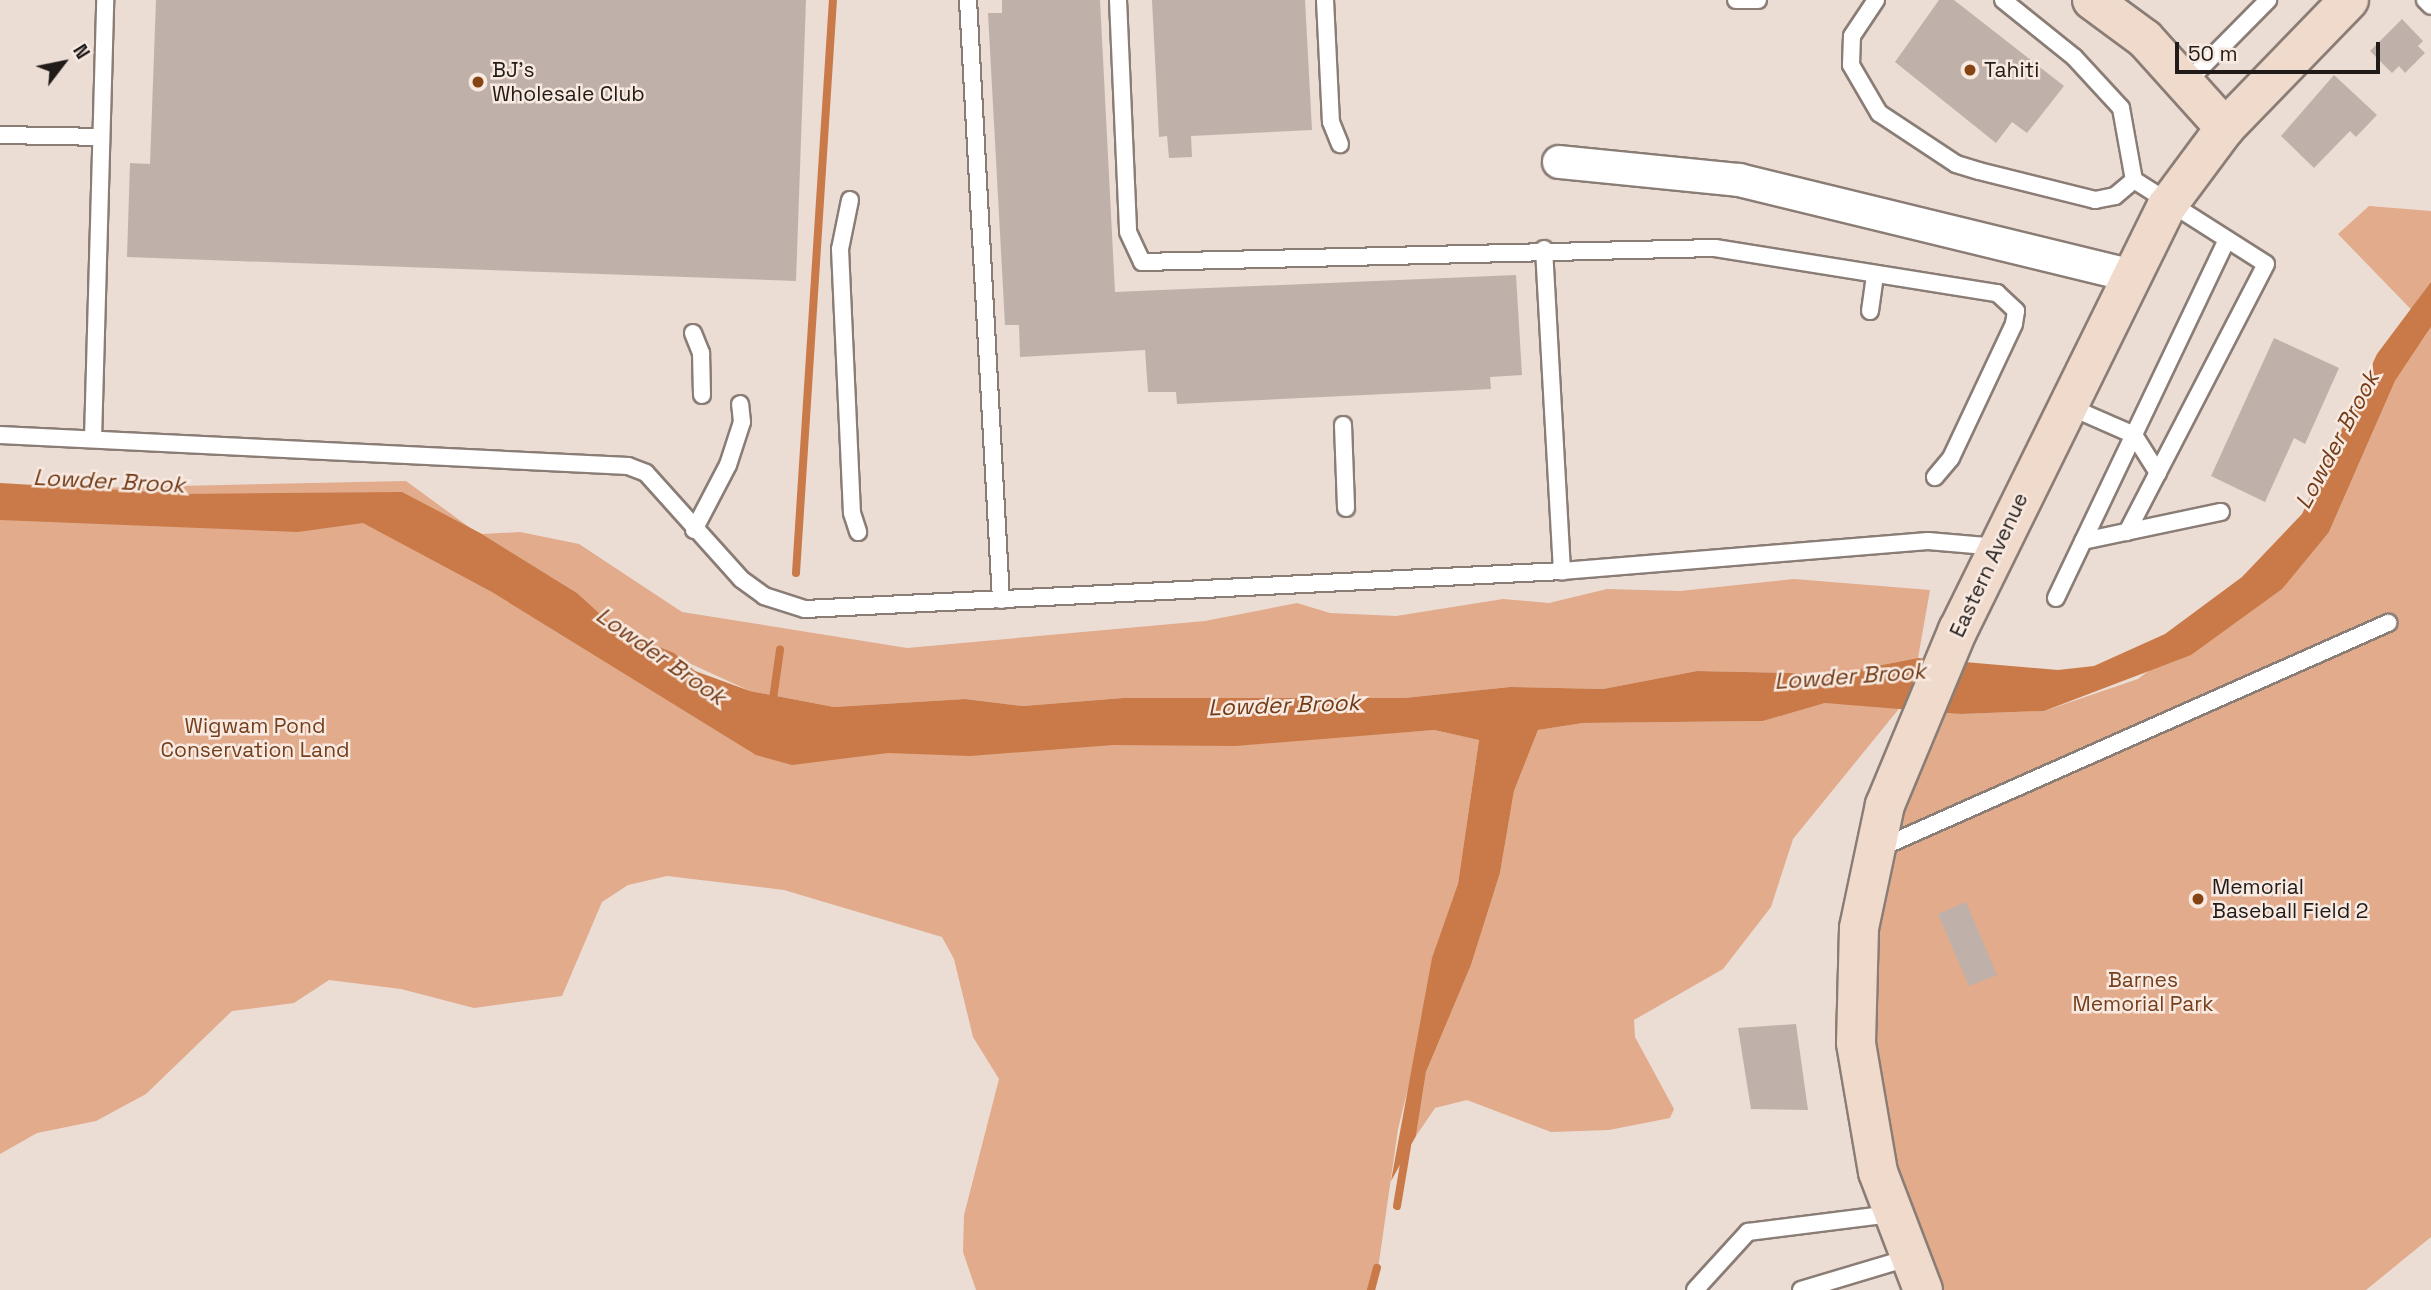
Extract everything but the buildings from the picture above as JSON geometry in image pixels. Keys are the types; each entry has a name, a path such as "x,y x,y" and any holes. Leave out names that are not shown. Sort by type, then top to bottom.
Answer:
{"main road":[{"path":"2092,0 2145,39 2225,128"},
{"name":"Eastern Avenue","path":"1915,1274 1891,1214 1867,1130 1855,1031 1856,954 1872,852 1918,719 1958,630 2128,275 2167,205 2225,128 2349,0"}],"street":[{"path":"1559,162 1739,180 2128,275"}],"lane":[{"path":"93,439 105,0"},
{"path":"968,0 1001,600"},
{"path":"1118,0 1129,232 1142,262 1544,249 1746,250 1874,276 1984,290 2016,311 1981,396 1936,477"},
{"path":"1325,0 1331,122 1340,144"},
{"path":"1736,0 1758,0"},
{"path":"1876,0 1852,36 1851,65 1880,113 1956,164 1979,171 2095,201 2115,196 2134,180"},
{"path":"2003,0 2074,57 2120,108 2134,180 2167,205 2266,264 2127,532"},
{"path":"2186,83 2268,0"},
{"path":"2425,0 2431,6"},
{"path":"0,135 101,137"},
{"path":"850,200 840,249 852,513 858,532"},
{"path":"2056,598 2227,240"},
{"path":"1544,249 1562,571"},
{"path":"1870,311 1874,276"},
{"path":"693,333 701,353 702,395"},
{"path":"694,530 728,465 741,422 740,404"},
{"path":"2065,405 2134,435 2158,472"},
{"path":"1342,425 1346,508"},
{"path":"0,435 628,466 646,473 694,530 741,579 785,605 1001,600 1562,571 1928,541 1998,548"},
{"path":"2084,541 2221,512"},
{"path":"1872,852 2388,624"},
{"path":"1695,1290 1748,1232 1891,1214"},
{"path":"1801,1290 1915,1274"}],"green space":[{"name":"Barnes Memorial Park","path":"2369,206 2431,211 2431,1237 2366,1290 1923,1290 1854,1007 1923,708 1961,714 2044,711 2138,679 2329,532 2395,381 2430,329 2338,234"},
{"name":"Wigwam Pond Conservation Land","path":"406,481 744,728 1308,739 1434,730 1479,740 1458,884 1398,1129 1375,1290 976,1290 963,1252 964,1215 999,1079 973,1037 954,959 942,937 784,890 667,876 628,885 602,902 562,996 474,1008 401,989 329,980 294,1003 232,1011 146,1094 96,1121 37,1133 0,1154 0,490"},
{"path":"520,532 579,544 682,612 907,648 1205,621 1297,603 1330,613 1396,616 1503,599 1549,603 1607,589 1680,591 1794,579 1930,590 1918,658 1835,674 1697,671 1603,689 1510,687 1404,698 1123,698 1023,706 965,699 834,707 750,691 619,631 577,593 482,534"},
{"path":"1825,703 1902,705 1793,839 1771,907 1723,969 1634,1020 1635,1037 1674,1109 1670,1118 1609,1130 1551,1132 1467,1100 1435,1108 1416,1136 1426,1072 1471,965 1500,873 1514,791 1538,730 1583,723 1763,721"}],"water":[{"name":"Lowder Brook","path":"2431,282 2431,327 2395,381 2329,532 2282,589 2191,655 2044,711 1961,714 1825,703 1763,721 1583,723 1538,730 1514,791 1500,873 1471,965 1426,1072 1416,1136 1391,1181 1432,958 1458,884 1479,740 1434,730 1235,746 1113,745 970,756 888,753 792,765 756,755 492,592 363,523 298,532 0,520 0,483 186,494 402,492 482,534 577,593 619,631 674,653 695,671 750,691 834,707 965,699 1023,706 1123,698 1404,698 1510,687 1603,689 1697,671 1835,674 1918,658 2058,670 2094,666 2165,634 2242,577 2302,514 2377,354"}],"waterway":[{"path":"796,573 833,0"},
{"path":"772,706 780,650"},
{"path":"1397,1206 1407,1146"},
{"path":"1371,1290 1377,1268"}],"place":[{"name":"Tahiti","path":"1970,70"},
{"name":"BJ's Wholesale Club","path":"478,82"},
{"name":"Memorial Baseball Field 2","path":"2198,899"}]}
